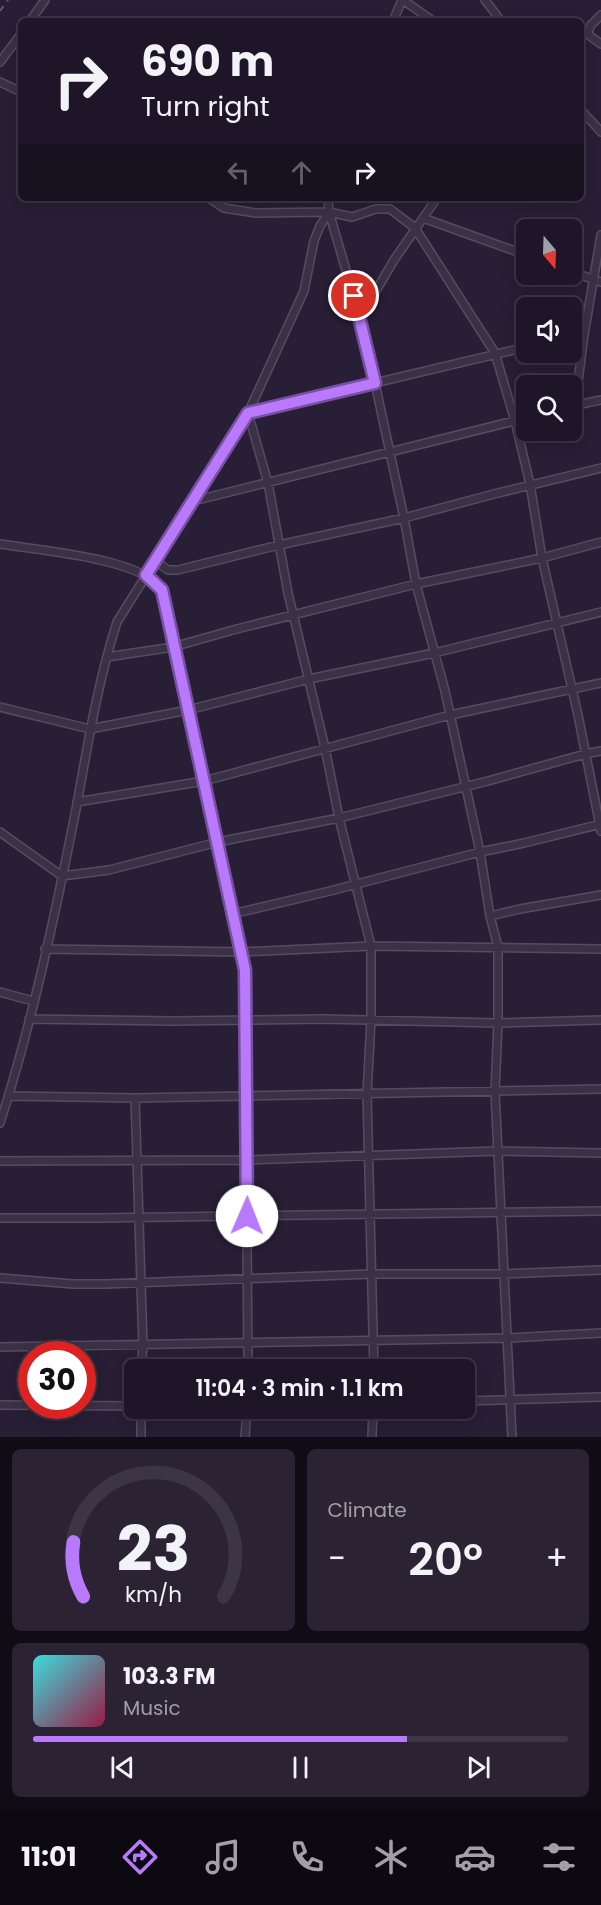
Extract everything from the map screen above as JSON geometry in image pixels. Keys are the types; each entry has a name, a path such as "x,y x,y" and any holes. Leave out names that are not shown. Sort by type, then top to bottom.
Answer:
{"street":[{"path":"32,18 45,0"},
{"path":"394,18 403,0 429,18"},
{"path":"485,0 499,18"},
{"path":"601,15 591,25 588,32 601,44"},
{"path":"0,62 18,38"},
{"path":"0,82 18,91"},
{"path":"584,113 601,132"},
{"path":"213,201 224,208 256,213 329,212 352,217 376,209 390,209 415,228 495,353 530,484 555,622 572,689 600,826 480,852 232,914"},
{"path":"328,201 329,212 360,318 375,383 416,584 450,715 498,947 495,1092 512,1437"},
{"path":"360,318 394,260 435,201"},
{"path":"0,1123 29,1019 62,876 90,729 117,622 248,413 304,291 314,241 329,212"},
{"path":"423,218 516,251"},
{"path":"578,375 584,335 598,281 601,235"},
{"path":"582,275 598,281"},
{"path":"248,413 516,349"},
{"path":"582,404 601,400"},
{"path":"248,413 268,483 293,615 371,946 371,1020 367,1094 374,1359"},
{"path":"193,501 515,421"},
{"path":"155,561 173,571 279,544 404,518 530,484 601,468"},
{"path":"107,657 173,647 416,584 542,558 601,542"},
{"path":"0,544 112,562 146,575 162,590 245,970 248,1359"},
{"path":"0,707 90,729 188,710 309,679 434,653 601,612"},
{"path":"77,802 204,781 450,715 601,683"},
{"path":"0,832 62,876 109,870 218,842 339,818 585,754 601,752"},
{"path":"490,916 601,895"},
{"path":"45,950 242,952 371,946 601,949"},
{"path":"0,992 33,1001"},
{"path":"29,1019 371,1020 498,1023 601,1020"},
{"path":"9,1096 135,1098 601,1089"},
{"path":"135,1098 142,1359"},
{"path":"0,1161 248,1161 497,1151 601,1153"},
{"path":"0,1218 601,1211"},
{"path":"0,1278 73,1284 247,1280 372,1274 504,1274 601,1270"},
{"path":"0,1347 508,1338 601,1334"},
{"path":"475,1401 601,1397"},
{"path":"0,1405 124,1406"},
{"path":"141,1419 141,1437"},
{"path":"245,1437 246,1419"},
{"path":"372,1437 373,1419"}],"railway":[{"path":"0,11 8,0"}],"route":[{"path":"247,1216 245,970 162,590 146,575 248,413 375,383 354,296"}]}
